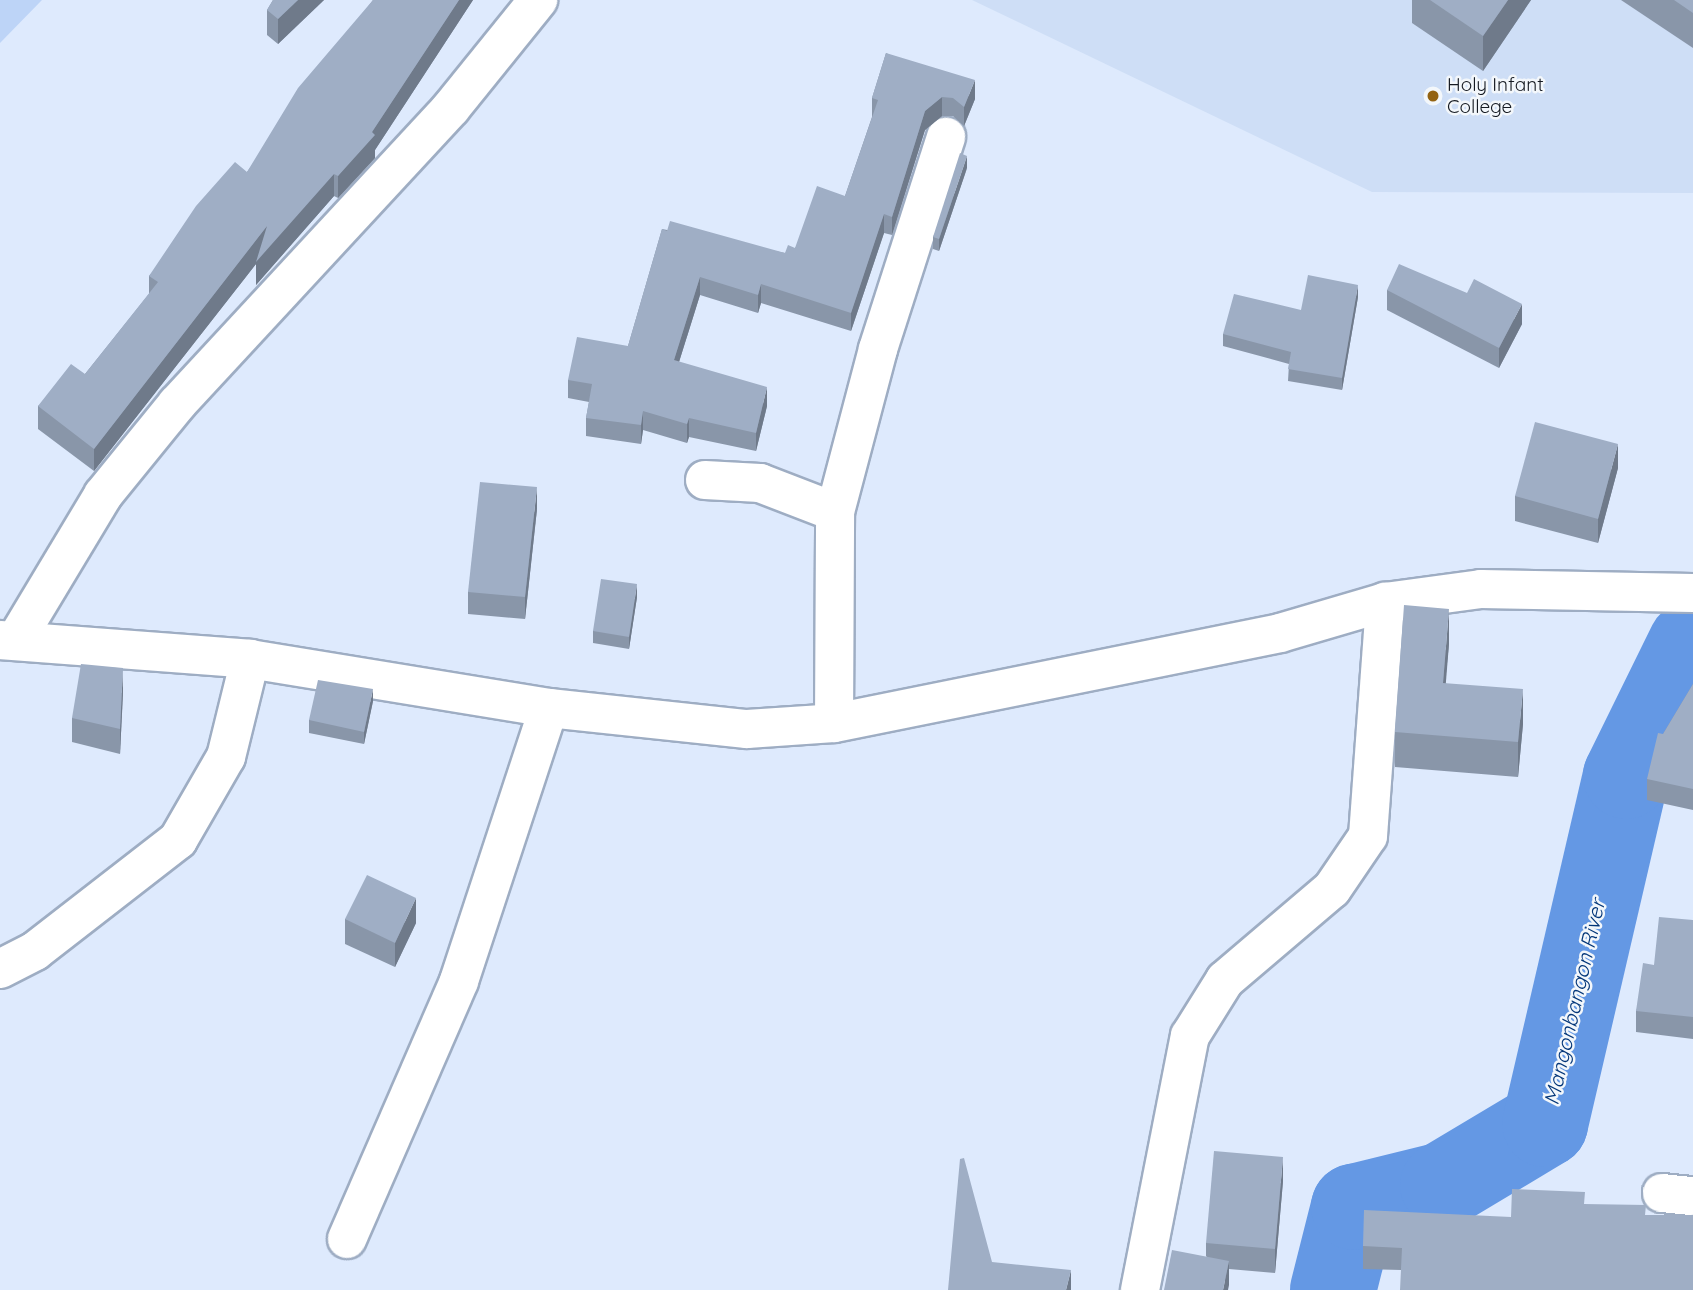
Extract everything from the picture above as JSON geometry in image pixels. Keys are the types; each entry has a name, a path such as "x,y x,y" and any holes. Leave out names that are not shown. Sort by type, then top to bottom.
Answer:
{"street":[{"path":"538,0 451,108 169,414 103,495 8,640 250,659 549,708 747,729 834,723 1280,633 1385,601 1480,589 1693,593"},
{"path":"834,723 835,512 878,349 946,137"},
{"path":"705,480 760,483 835,512"},
{"path":"1140,1290 1190,1036 1225,980 1332,889 1368,836 1385,601"},
{"path":"0,969 34,951 178,840 226,758 250,659"},
{"path":"347,1239 459,981 549,708"}],"shaded area":[{"path":"0,0 42,0 0,43"},
{"name":"Holy Infant College","path":"972,0 1693,0 1693,193 1372,192"}],"building":[{"path":"273,0 298,0 278,19 267,10"},
{"path":"373,0 459,0 372,132 375,135 338,176 334,174 256,262 267,226 94,449 38,406 71,364 85,374 158,282 149,276 196,206 235,162 247,172 298,88"},
{"path":"1430,0 1508,0 1483,36"},
{"path":"1674,0 1693,0 1693,13"},
{"path":"886,53 975,80 964,107 953,98 942,97 925,111 892,217 884,214 851,313 761,284 758,295 700,277 674,360 767,387 756,433 689,418 687,424 643,411 641,425 586,418 592,384 568,380 577,337 628,346 662,229 667,231 670,221 785,253 788,245 795,248 817,186 845,196 878,100 872,98"},
{"path":"960,153 967,156 939,239 933,237"},
{"path":"1399,264 1467,293 1474,279 1522,304 1499,348 1387,290"},
{"path":"1308,275 1358,285 1342,378 1288,369 1291,352 1223,334 1234,294 1301,310"},
{"path":"1535,422 1618,444 1598,519 1515,496"},
{"path":"480,482 537,487 525,597 468,592"},
{"path":"601,579 637,584 629,637 593,631"},
{"path":"1404,605 1449,609 1443,683 1523,689 1518,742 1395,732"},
{"path":"81,664 123,668 120,729 72,718"},
{"path":"318,680 373,689 364,732 309,720"},
{"path":"1693,684 1693,789 1647,779 1658,733 1663,734"},
{"path":"367,875 416,898 395,943 345,919"},
{"path":"1659,917 1693,920 1693,1017 1636,1011 1643,963 1654,965"},
{"path":"1214,1151 1283,1157 1275,1249 1206,1243"},
{"path":"964,1158 992,1262 1071,1270 1066,1290 948,1290 960,1159"},
{"path":"1512,1189 1585,1192 1584,1204 1646,1205 1645,1215 1693,1215 1693,1290 1400,1290 1402,1248 1363,1246 1364,1210 1511,1217"},
{"path":"1172,1250 1229,1261 1223,1290 1164,1290"}],"waterway":[{"name":"Mangonbangon River","path":"1333,1290 1354,1207 1443,1185 1545,1124 1626,776 1691,644"}],"place":[{"name":"Holy Infant College","path":"1433,96"}]}
